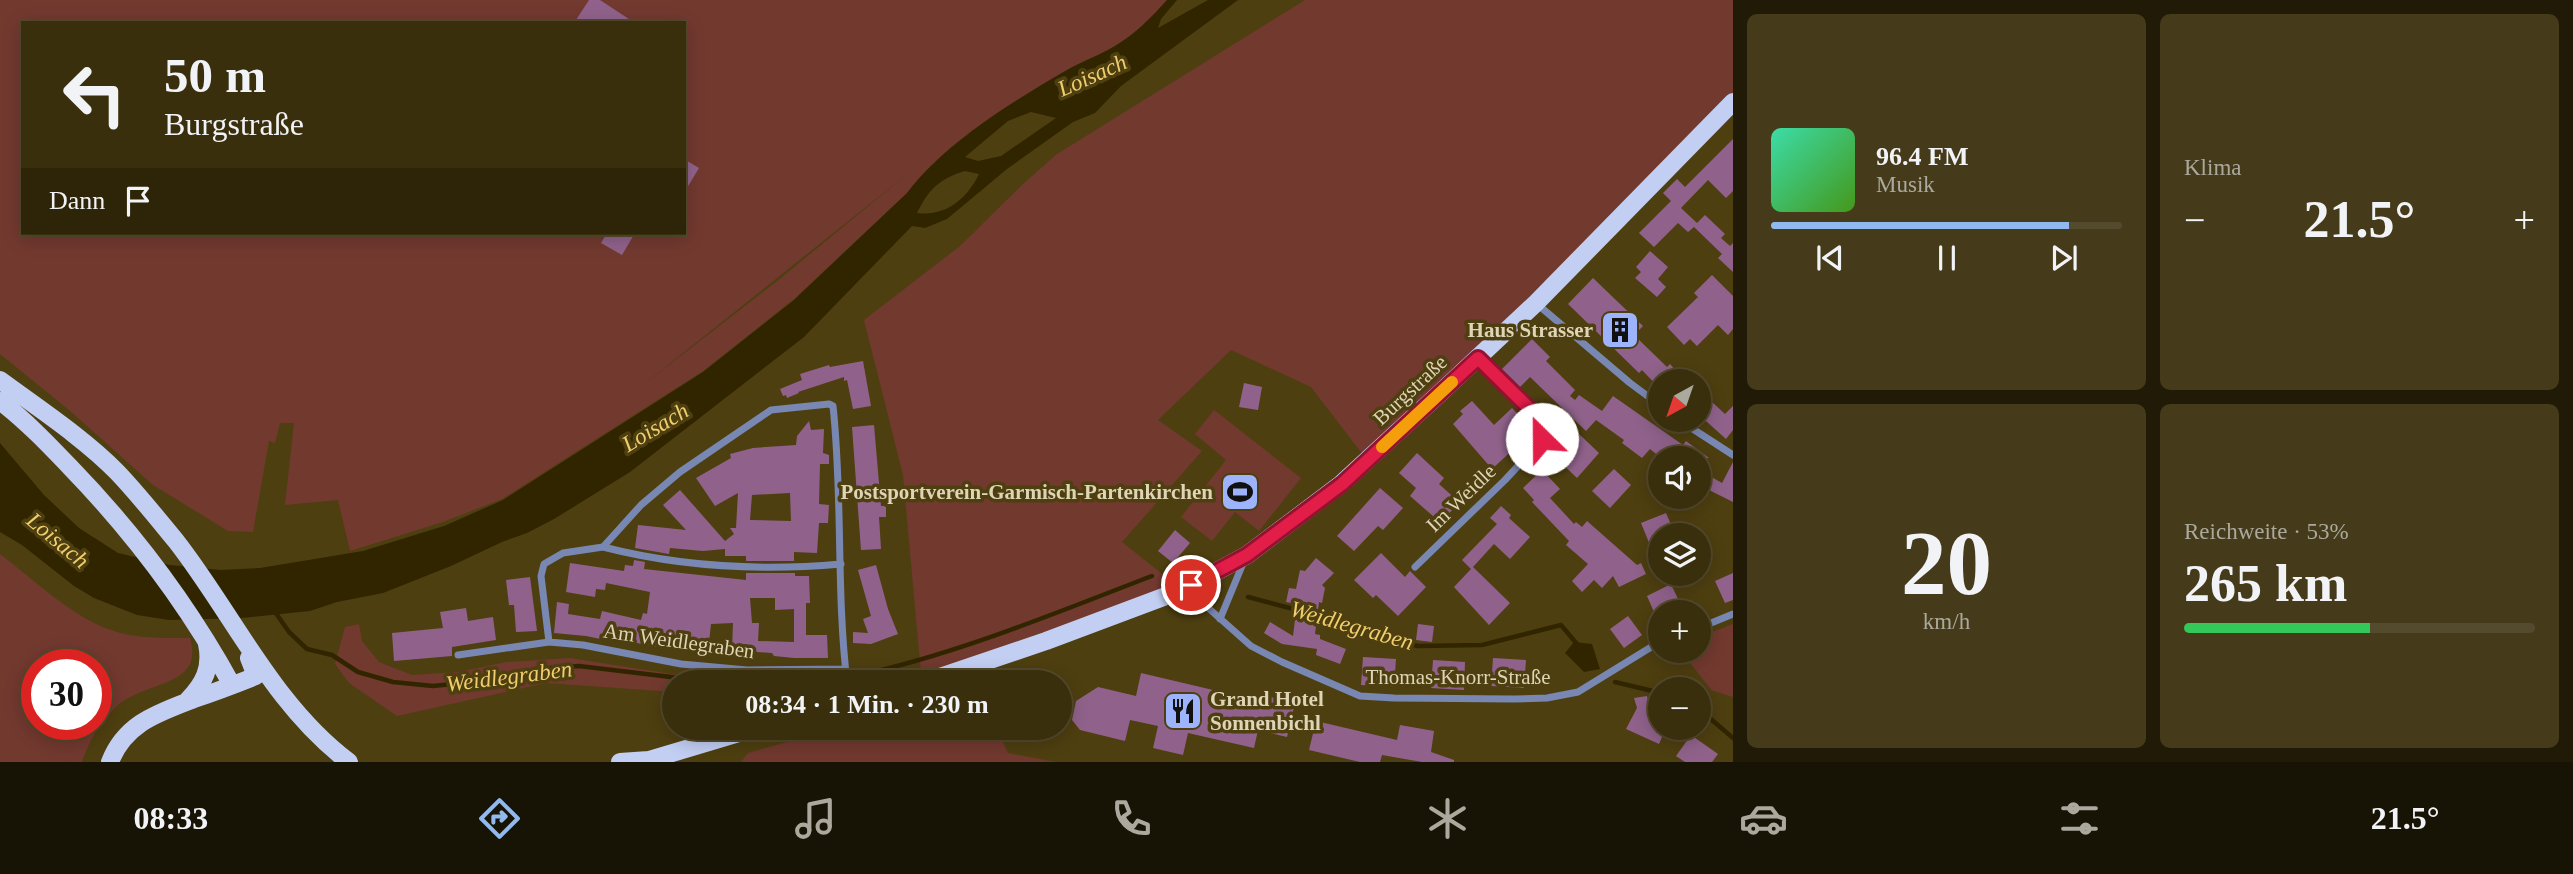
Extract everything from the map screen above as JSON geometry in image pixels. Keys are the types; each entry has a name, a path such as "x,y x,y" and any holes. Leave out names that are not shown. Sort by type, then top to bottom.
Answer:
{"main road":[{"name":"Burgstraße","path":"960,670 1182,590 1247,555 1342,484 1478,358 1536,303 1733,102"},
{"path":"0,380 50,416 116,471 176,541 307,726 349,762"},
{"path":"0,401 34,429 139,543 202,633 232,685"},
{"path":"110,762 117,747 141,722 158,712 256,676 234,626"},
{"path":"186,703 200,688 208,671 202,633"},
{"path":"620,762 646,761 716,740"}],"street":[{"path":"1536,303 1648,396"},
{"name":"Im Weidle","path":"1415,567 1505,480 1542,439 1544,432 1541,420 1478,358"},
{"path":"603,547 641,505 680,472 771,410 829,404 833,406 838,462 845,669"},
{"path":"1698,432 1733,455"},
{"path":"549,642 541,576 544,565 563,553 603,547 641,556 725,567 793,568 841,564"},
{"path":"1220,619 1247,555"},
{"name":"Thomas-Knorr-Straße","path":"1182,590 1251,646 1360,696 1525,698 1578,692 1648,649"},
{"path":"1711,623 1733,614"},
{"name":"Am Weidlegraben","path":"458,655 549,642 583,645 681,664 747,670 845,669"}],"shaded area":[{"path":"0,0 1167,0 1143,25 1122,41 1024,96 960,140 794,299 703,371 502,499 443,522 350,551 338,500 285,505 294,423 280,423 275,443 269,441 253,532 228,531 153,485 69,410 0,354","holes":["906,175 781,278 638,389"]},
{"path":"1305,0 1733,0 1733,102 1367,460 1311,387 1231,350 1158,420 1202,451 1122,542 1182,590 960,670 921,670 903,475 864,320 960,246 1057,154"},
{"path":"1214,410 1301,478 1259,531 1235,512 1212,541 1181,517 1226,460 1195,434"},
{"path":"0,554 52,596 94,623 138,636 190,638 192,654 189,666 181,675 128,698 112,711 112,649 21,649 21,740 92,740 82,762 0,762"},
{"path":"359,624 362,641 379,662 412,675 459,672 506,662 570,658 662,673 662,691 546,683 397,716 349,683 335,664 345,627"},
{"path":"1733,624 1733,697 1711,690 1711,677 1701,677 1690,663 1711,663 1711,632"},
{"path":"795,740 1002,740 1008,753 1056,762 741,762 748,753"}],"water":[{"name":"Loisach","path":"1167,0 1177,0 1161,19 1158,28 1208,0 1238,0 1121,86 1095,113 1073,122 1007,169 947,219 925,228 912,226 804,337 630,472 527,533 383,593 337,602 310,611 242,618 169,620 137,615 94,598 0,532 0,443 44,495 79,528 118,553 170,565 221,570 260,568 363,551 444,526 503,500 703,372 794,300 960,140 1024,96 1122,41 1143,25","holes":["1031,112 1056,118 1001,156 978,161 965,157 1008,121","965,171 979,174 961,198 946,209 917,213 936,186"]},
{"path":"1574,642 1592,644 1600,669 1584,672 1565,653"}],"building":[{"path":"589,0 600,0 632,21 575,21"},
{"path":"1733,139 1733,191 1726,198 1708,180 1681,208 1697,223 1705,215 1725,234 1721,238 1730,246 1733,243 1733,272 1718,258 1722,254 1694,227 1688,232 1678,223 1654,247 1639,233 1671,201 1663,193 1677,179 1685,187"},
{"path":"686,160 699,168 686,190"},
{"path":"606,235 634,235 622,255 601,243"},
{"path":"1650,251 1668,267 1658,279 1666,287 1657,297 1635,278 1641,272 1636,267"},
{"path":"1712,275 1733,296 1733,329 1728,335 1718,325 1697,346 1690,339 1684,345 1667,327 1698,297 1694,293"},
{"path":"1593,278 1643,326 1634,335 1667,367 1670,364 1674,369 1648,369 1648,376 1642,370 1639,373 1568,304"},
{"path":"1532,339 1550,357 1546,361 1575,390 1570,396 1575,400 1579,395 1602,411 1613,396 1648,420 1648,432 1664,432 1683,445 1686,441 1693,446 1648,446 1648,451 1642,458 1622,443 1624,440 1596,420 1586,431 1530,377 1519,388 1501,370"},
{"path":"863,361 871,406 853,409 844,377 787,398 780,389 802,380 800,374 829,365 830,367"},
{"path":"1244,383 1262,387 1258,410 1239,407"},
{"path":"1472,401 1494,425 1512,408 1524,420 1510,434 1518,445 1492,469 1453,424 1463,414 1460,411"},
{"path":"1712,402 1725,414 1733,406 1733,430 1726,439 1712,426"},
{"path":"809,421 811,430 824,429 823,453 829,455 829,464 820,464 819,504 829,505 828,523 819,523 817,553 794,552 794,561 746,561 746,556 725,556 725,549 703,551 670,548 669,554 635,548 638,525 686,530 663,505 680,490 725,541 734,534 730,528 736,528 738,493 715,506 696,478 731,458 730,454 753,448 796,445 797,436","holes":["790,493 791,521 750,520 752,495"]},
{"path":"874,425 881,506 886,506 886,517 879,517 881,549 861,550 852,427"},
{"path":"1578,433 1599,453 1577,478 1555,457"},
{"path":"1417,453 1444,478 1439,484 1459,502 1441,523 1410,496 1416,488 1399,473"},
{"path":"1733,462 1733,502 1711,491 1711,477 1722,483"},
{"path":"1614,469 1631,485 1610,508 1592,491"},
{"path":"1542,470 1560,489 1550,498 1574,524 1576,522 1582,527 1587,521 1637,565 1641,563 1646,574 1619,587 1613,576 1602,588 1594,580 1582,592 1572,581 1588,564 1566,545 1569,541 1532,502 1534,500 1523,488"},
{"path":"1380,488 1403,508 1383,530 1378,526 1354,551 1337,536"},
{"path":"1501,506 1511,515 1509,518 1530,537 1510,559 1494,544 1473,567 1510,603 1489,625 1454,587 1471,569 1462,560 1497,524 1490,518"},
{"path":"1666,513 1670,523 1648,523 1648,540 1641,523"},
{"path":"1175,530 1190,543 1173,563 1158,551"},
{"path":"1381,553 1405,577 1410,571 1426,587 1398,616 1376,595 1373,598 1354,580"},
{"path":"1316,558 1334,573 1322,585 1325,588 1322,603 1319,602 1315,634 1320,635 1320,639 1346,649 1340,664 1316,655 1317,649 1282,644 1264,633 1270,622 1293,636 1297,604 1286,602 1289,588 1296,589 1300,570 1305,571"},
{"path":"634,560 645,562 644,569 746,580 746,573 795,573 795,576 809,576 810,603 806,603 806,635 827,635 828,658 794,658 774,656 772,653 732,650 733,623 711,624 708,652 554,633 557,602 569,604 568,614 600,619 602,611 641,620 643,613 647,614 650,592 606,583 605,590 596,589 595,597 566,592 570,563 624,571 625,565 633,566","holes":["750,598 775,598 775,610 794,609 794,642 758,641 759,623 752,623"]},
{"path":"876,565 898,634 871,644 853,643 853,632 868,633 863,619 871,616 858,570"},
{"path":"1733,573 1733,600 1725,603 1715,581"},
{"path":"530,577 537,631 516,632 514,605 509,605 506,580"},
{"path":"1672,586 1678,600 1649,600 1647,596"},
{"path":"466,608 468,621 493,617 496,640 452,647 452,656 394,661 392,633 443,628 440,612"},
{"path":"1628,616 1642,635 1624,648 1610,629"},
{"path":"1418,624 1434,626 1432,642 1416,640"},
{"path":"1363,657 1396,659 1394,687 1361,685"},
{"path":"1493,658 1526,660 1524,688 1491,686"},
{"path":"1433,660 1465,662 1464,690 1431,688"},
{"name":"Grand Hotel Sonnenbichl","path":"1141,673 1264,702 1266,696 1295,703 1287,737 1258,730 1254,748 1188,733 1183,755 1153,748 1158,726 1130,720 1125,741 1080,730 1072,720 1076,701 1098,687 1136,696"},
{"path":"1647,696 1648,739 1626,729 1637,708 1634,698"},
{"path":"1316,721 1397,740 1400,725 1434,731 1431,752 1454,762 1422,762 1382,755 1380,762 1360,762 1309,750"},
{"path":"1687,740 1698,740 1718,754 1712,762 1685,762 1676,756"}],"waterway":[{"name":"Weidlegraben","path":"881,670 969,644 1152,576"},
{"name":"Weidlegraben","path":"1248,597 1301,611"},
{"name":"Weidlegraben","path":"273,609 289,632 307,649 332,655 358,672 393,682 433,686 481,681 536,669 579,666 662,676"},
{"name":"Weidlegraben","path":"1313,614 1363,634 1418,646 1482,645 1561,625 1577,644"},
{"name":"Weidlegraben","path":"1615,682 1648,690"},
{"name":"Weidlegraben","path":"1711,719 1733,738"}],"slow traffic":[{"path":"1382,447 1452,382"}],"place":[{"name":"Haus Strasser","path":"1620,330"},
{"name":"Postsportverein-Garmisch-Partenkirchen","path":"1240,492"},
{"name":"Grand Hotel Sonnenbichl","path":"1183,711"}],"route":[{"path":"1191,585 1247,555 1342,484 1478,358 1541,420 1544,432 1542,439"}]}
